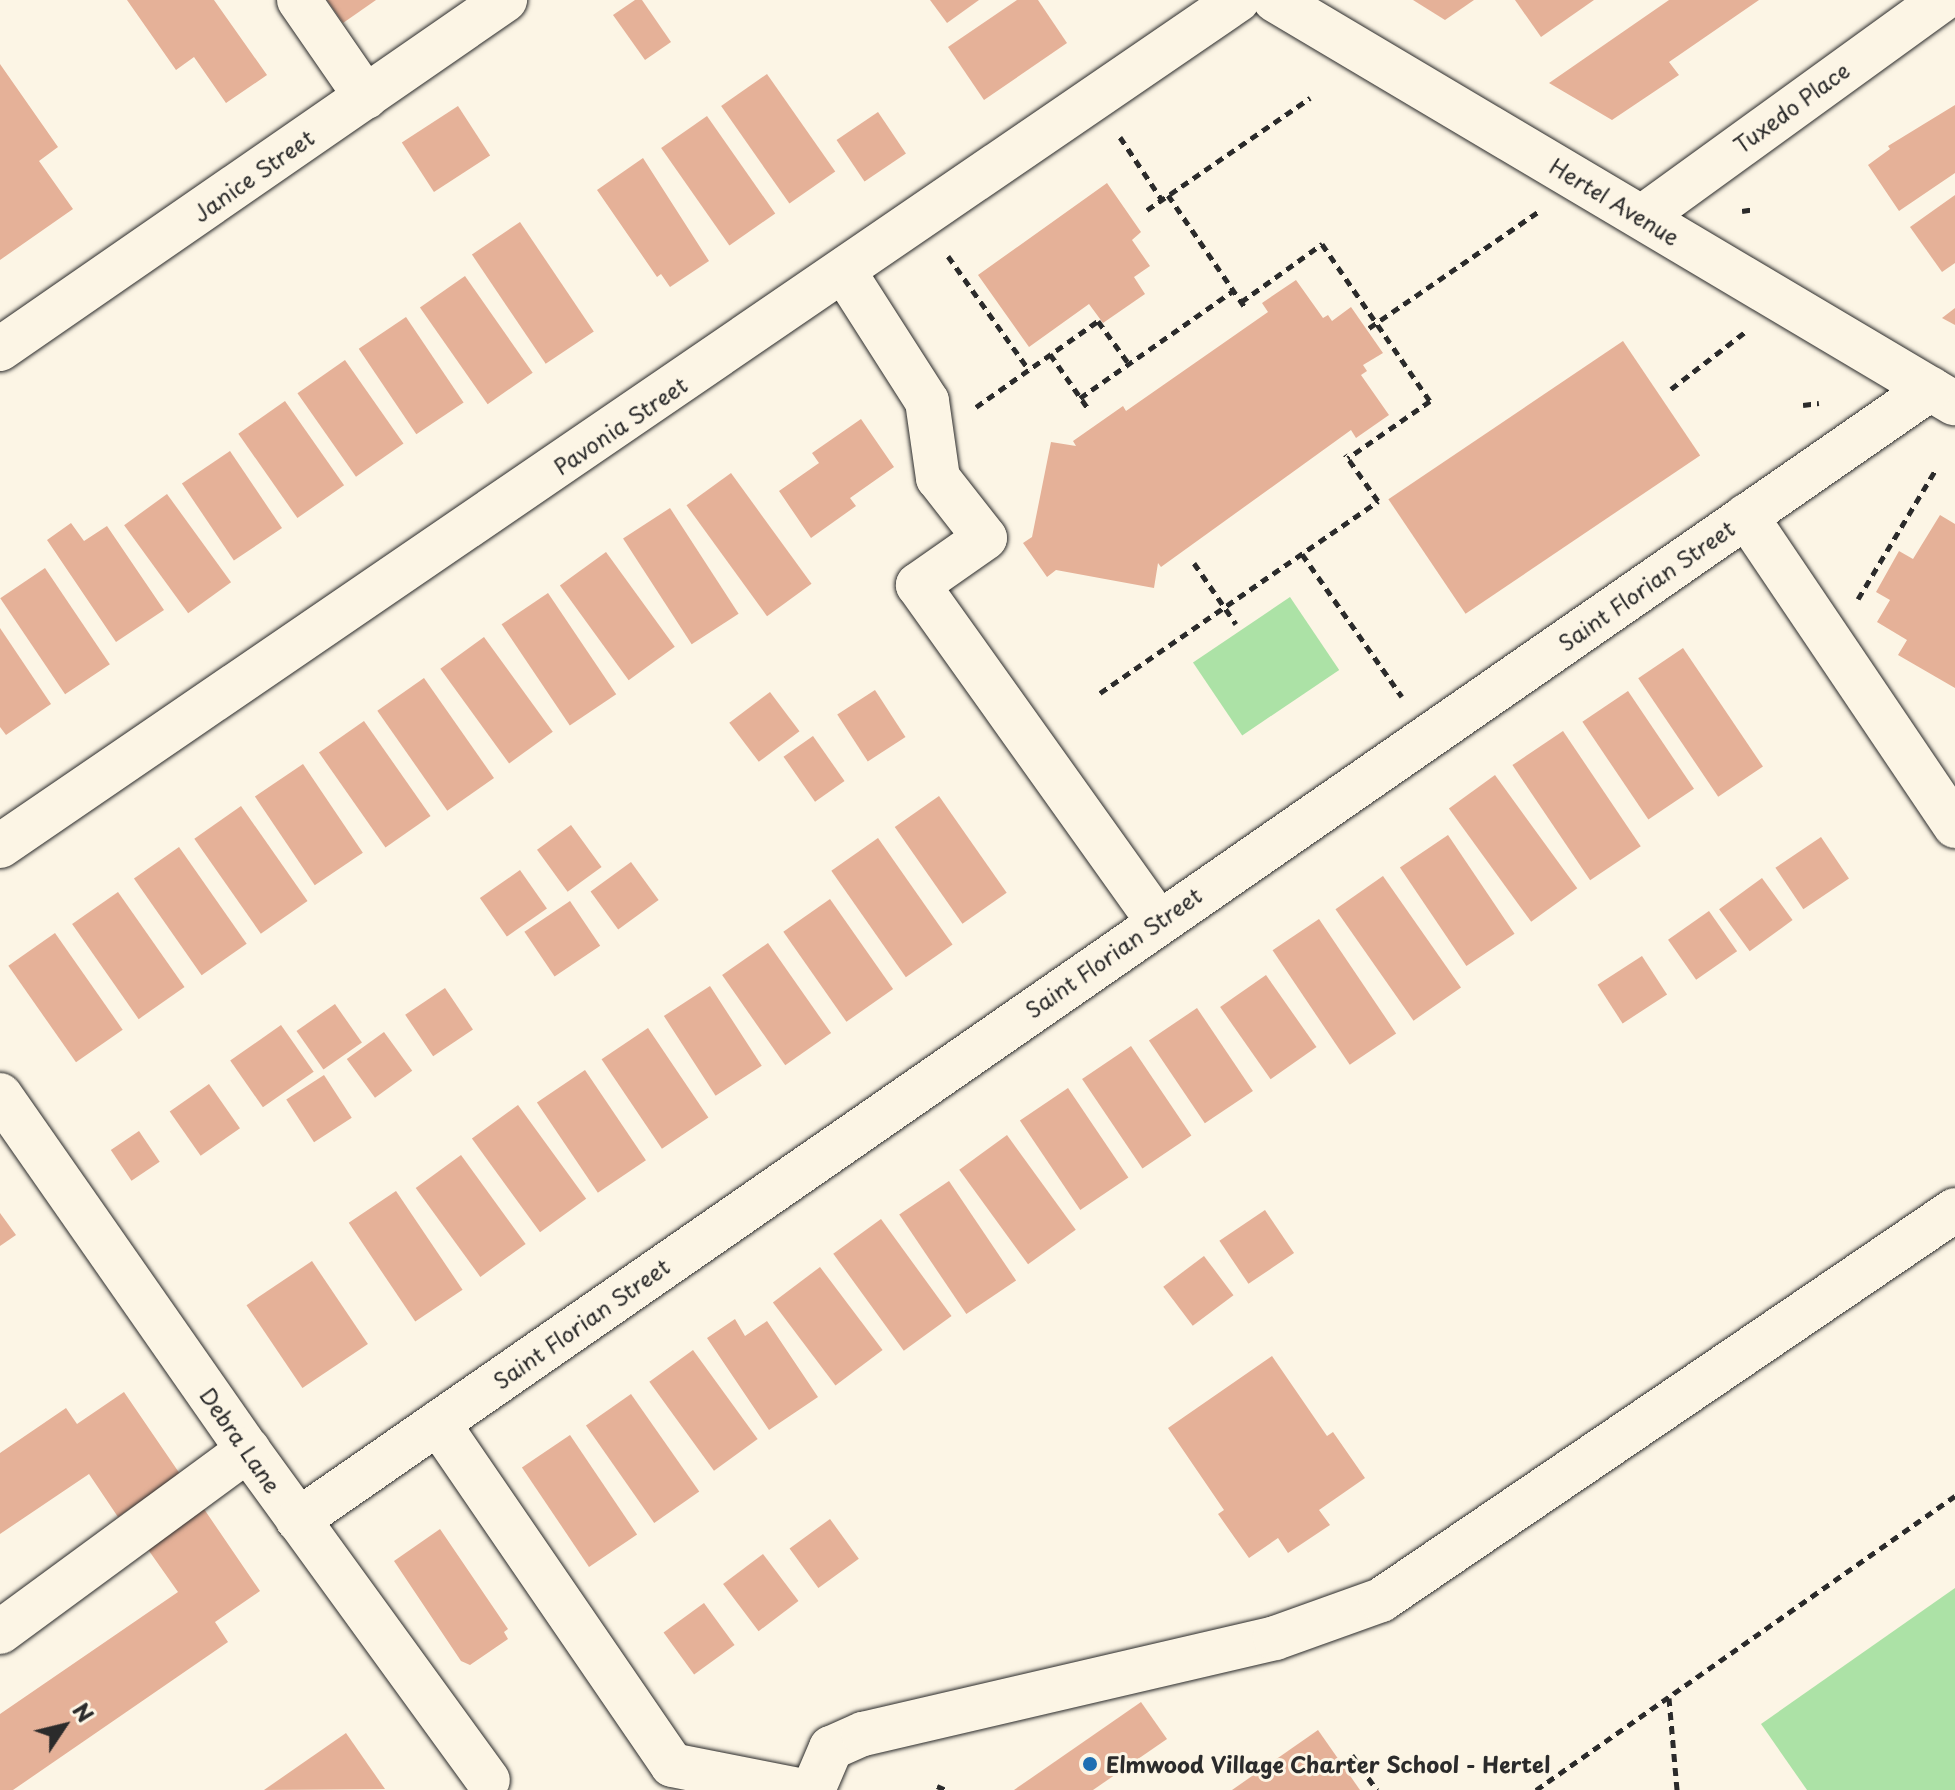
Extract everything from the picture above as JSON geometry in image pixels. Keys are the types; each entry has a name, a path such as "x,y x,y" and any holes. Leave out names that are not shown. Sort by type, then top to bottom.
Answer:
{"street":[{"path":"299,0 366,97"},
{"name":"Janice Street","path":"5,335 366,97 505,0"},
{"name":"Pavonia Street","path":"0,846 845,273 1238,0"},
{"name":"Hertel Avenue","path":"1275,0 1943,396"},
{"name":"Tuxedo Place","path":"1642,217 1942,0"},
{"path":"845,273 927,401 938,478 985,538 918,585 1158,921"},
{"name":"Saint Florian Street","path":"298,1520 1746,516 1943,396"},
{"path":"1746,516 1955,826"},
{"name":"Debra Lane","path":"2,1101 298,1520 488,1780"},
{"path":"813,1790 831,1748 863,1734 1275,1638 1381,1600 1955,1210"},
{"path":"438,1423 668,1777 798,1790"},
{"path":"0,1632 248,1450"}],"path":[{"path":"1147,210 1310,98"},
{"path":"1111,125 1246,309"},
{"path":"1742,211 1755,209"},
{"path":"1369,328 1531,216"},
{"path":"1100,693 1378,501 1347,456 1430,401 1322,244 1241,302"},
{"path":"940,245 1029,370"},
{"path":"1080,398 1233,291"},
{"path":"976,407 1098,321 1129,364"},
{"path":"1671,389 1739,341"},
{"path":"1050,354 1089,410"},
{"path":"1803,405 1819,403"},
{"path":"1851,610 1935,471"},
{"path":"1302,554 1403,698"},
{"path":"1194,563 1236,624"},
{"path":"1536,1790 1955,1496"},
{"path":"1669,1697 1677,1790"},
{"path":"1352,1755 1377,1790"},
{"path":"937,1786 946,1790"}],"green space":[{"path":"1290,597 1339,670 1242,735 1193,662"},
{"path":"1955,1588 1955,1790 1807,1790 1761,1724"}],"building":[{"path":"127,0 214,0 267,75 226,103 194,57 176,70"},
{"path":"327,0 376,0 343,23"},
{"path":"635,0 642,0 671,42 645,60 613,15"},
{"path":"930,0 979,0 947,23"},
{"path":"1017,0 1038,0 1067,43 984,100 948,47"},
{"path":"1413,0 1474,0 1445,20"},
{"path":"1515,0 1594,0 1541,37"},
{"path":"1669,0 1759,0 1669,62 1679,75 1612,120 1549,83"},
{"path":"0,64 58,147 39,161 73,209 0,260"},
{"path":"767,74 835,171 789,204 721,106"},
{"path":"1955,105 1955,173 1899,211 1868,165 1890,149 1888,146"},
{"path":"458,106 490,155 434,192 402,142"},
{"path":"878,112 906,153 865,181 837,140"},
{"path":"707,116 775,213 729,246 661,148"},
{"path":"643,158 709,261 670,287 661,274 657,277 597,190"},
{"path":"1107,183 1141,232 1132,240 1150,266 1134,277 1145,294 1103,323 1089,304 1029,347 978,275"},
{"path":"1955,195 1955,263 1942,272 1910,227"},
{"path":"520,222 594,331 546,364 472,254"},
{"path":"465,276 533,373 488,404 420,308"},
{"path":"1296,280 1323,318 1328,315 1332,321 1351,307 1383,353 1363,365 1367,371 1361,375 1389,415 1356,438 1351,430 1161,567 1158,563 1154,588 1056,570 1047,577 1023,543 1032,537 1051,442 1076,446 1073,441 1123,406 1126,411 1268,312 1262,303"},
{"path":"1955,308 1955,325 1942,318"},
{"path":"406,317 464,402 416,434 359,349"},
{"path":"1623,341 1700,455 1466,614 1388,499"},
{"path":"345,360 404,444 356,477 297,393"},
{"path":"285,401 344,485 297,518 238,434"},
{"path":"861,419 894,467 850,498 856,506 811,538 779,491 819,463 812,453"},
{"path":"230,451 282,528 234,561 182,483"},
{"path":"731,473 812,584 767,616 687,505"},
{"path":"167,494 231,582 188,613 124,525"},
{"path":"670,508 739,614 692,644 623,538"},
{"path":"1940,515 1955,524 1955,688 1898,655 1907,640 1877,622 1890,600 1876,592 1899,551 1913,559"},
{"path":"71,523 84,541 107,526 164,610 116,642 47,540"},
{"path":"606,552 675,647 629,680 560,586"},
{"path":"45,568 110,664 65,694 0,598"},
{"path":"548,593 616,694 570,725 502,624"},
{"path":"0,628 51,704 6,735 0,727"},
{"path":"484,637 553,732 509,763 440,669"},
{"path":"1683,648 1763,767 1718,797 1638,678"},
{"path":"424,678 494,778 447,811 377,711"},
{"path":"875,690 905,737 868,761 837,715"},
{"path":"1628,691 1694,789 1648,820 1582,722"},
{"path":"770,692 799,731 759,762 729,723"},
{"path":"364,721 431,816 385,848 319,753"},
{"path":"1563,731 1641,846 1590,880 1512,765"},
{"path":"813,736 845,781 815,802 784,757"},
{"path":"303,764 363,853 315,885 255,796"},
{"path":"1495,775 1577,888 1531,922 1449,809"},
{"path":"939,796 1007,893 962,924 895,827"},
{"path":"241,806 308,901 261,934 194,839"},
{"path":"571,825 602,867 568,892 537,850"},
{"path":"1448,835 1515,934 1466,966 1400,867"},
{"path":"1821,837 1849,878 1803,909 1775,868"},
{"path":"878,838 953,944 906,977 831,871"},
{"path":"179,847 247,944 202,975 134,879"},
{"path":"631,862 659,900 618,929 591,891"},
{"path":"520,870 547,909 507,937 480,898"},
{"path":"1383,876 1461,987 1413,1021 1335,909"},
{"path":"1762,878 1793,920 1750,951 1719,909"},
{"path":"118,892 185,987 139,1019 72,924"},
{"path":"830,899 893,989 846,1022 783,932"},
{"path":"570,901 600,946 555,977 524,932"},
{"path":"1709,911 1737,951 1696,980 1668,940"},
{"path":"1319,919 1396,1033 1350,1065 1273,950"},
{"path":"55,933 123,1030 76,1062 8,966"},
{"path":"768,943 831,1033 785,1065 722,975"},
{"path":"1642,956 1667,995 1623,1023 1598,985"},
{"path":"1266,975 1316,1047 1271,1079 1220,1007"},
{"path":"710,986 762,1066 716,1096 664,1016"},
{"path":"445,988 473,1029 433,1056 405,1015"},
{"path":"335,1004 362,1043 323,1069 296,1031"},
{"path":"1197,1008 1253,1091 1205,1123 1149,1040"},
{"path":"281,1025 314,1072 263,1107 230,1061"},
{"path":"648,1028 708,1118 662,1149 602,1059"},
{"path":"384,1032 412,1071 375,1098 347,1059"},
{"path":"1131,1046 1191,1136 1142,1169 1082,1079"},
{"path":"585,1070 646,1160 598,1193 537,1102"},
{"path":"324,1075 352,1118 314,1142 286,1100"},
{"path":"209,1084 240,1128 201,1156 170,1112"},
{"path":"1068,1088 1128,1178 1080,1210 1020,1120"},
{"path":"518,1105 586,1199 540,1232 472,1139"},
{"path":"139,1131 160,1162 132,1181 111,1150"},
{"path":"1007,1135 1076,1230 1028,1264 959,1170"},
{"path":"461,1155 526,1244 480,1277 416,1188"},
{"path":"949,1181 1016,1280 966,1314 899,1215"},
{"path":"396,1191 463,1290 415,1322 349,1223"},
{"path":"1265,1210 1294,1253 1248,1284 1219,1241"},
{"path":"0,1213 16,1235 0,1246"},
{"path":"881,1219 952,1316 904,1351 833,1254"},
{"path":"1204,1256 1233,1295 1193,1326 1163,1287"},
{"path":"312,1261 368,1344 302,1388 247,1305"},
{"path":"820,1267 883,1350 835,1386 773,1303"},
{"path":"735,1319 745,1336 767,1321 818,1397 769,1430 707,1338"},
{"path":"693,1350 758,1439 714,1471 649,1382"},
{"path":"1272,1356 1327,1436 1333,1432 1365,1478 1319,1510 1330,1525 1288,1553 1278,1538 1249,1558 1218,1514 1224,1510 1168,1428"},
{"path":"124,1392 180,1474 118,1517 89,1474 0,1534 0,1453 66,1408 77,1424"},
{"path":"631,1394 699,1491 654,1523 586,1426"},
{"path":"570,1435 637,1534 589,1567 522,1467"},
{"path":"204,1509 260,1591 215,1622 228,1642 13,1790 0,1790 0,1714 178,1592 147,1548"},
{"path":"830,1519 859,1559 818,1588 790,1548"},
{"path":"440,1529 508,1629 504,1632 508,1639 470,1665 461,1661 394,1561"},
{"path":"763,1554 799,1601 759,1631 723,1584"},
{"path":"704,1603 735,1645 694,1674 664,1632"},
{"name":"Elmwood Village Charter School - Hertel","path":"1141,1702 1167,1739 1093,1790 1014,1790"},
{"name":"Elmwood Village Charter School - Hertel","path":"1318,1730 1360,1790 1232,1790"},
{"path":"346,1733 385,1789 264,1790"}],"place":[{"name":"Elmwood Village Charter School - Hertel","path":"1090,1764"}]}
